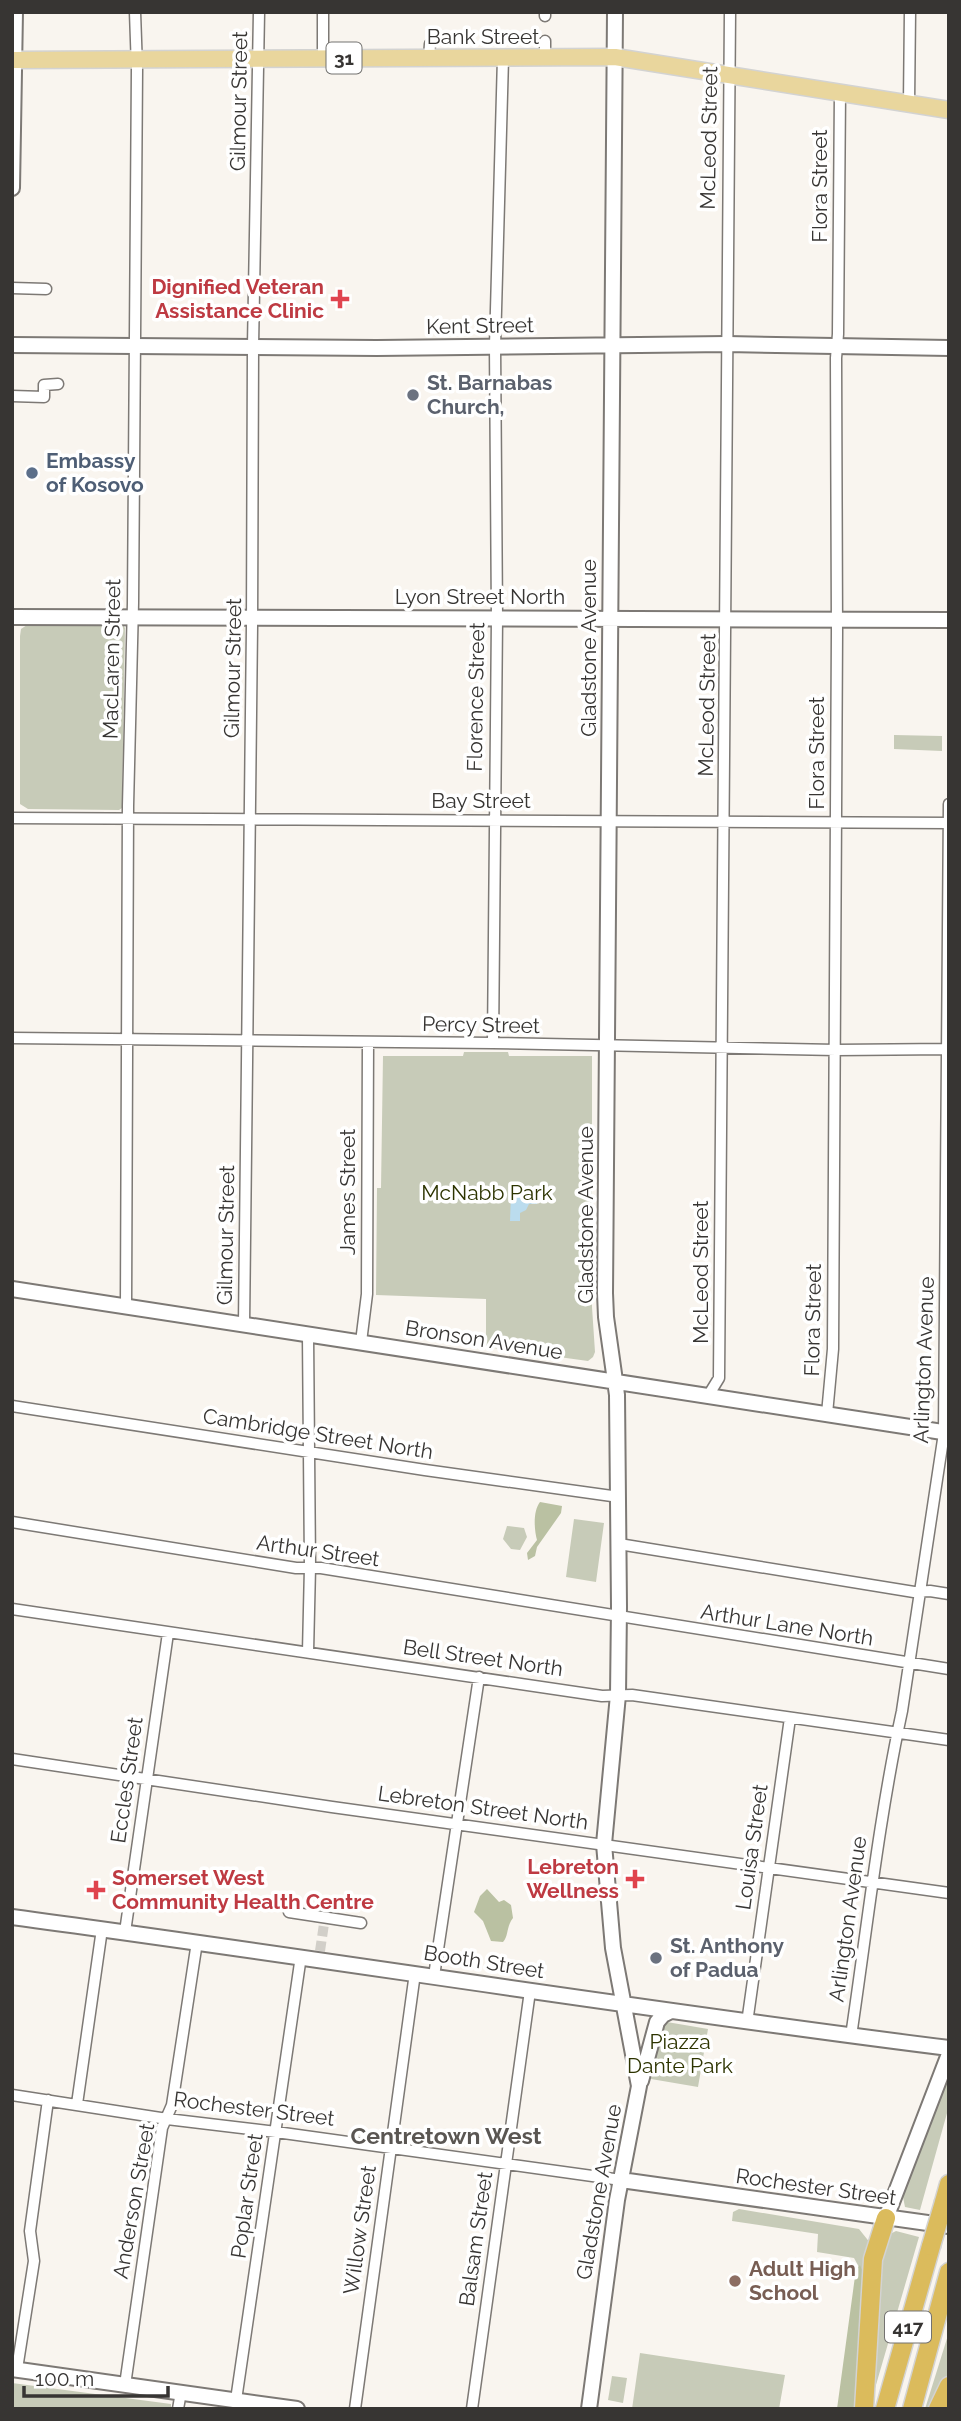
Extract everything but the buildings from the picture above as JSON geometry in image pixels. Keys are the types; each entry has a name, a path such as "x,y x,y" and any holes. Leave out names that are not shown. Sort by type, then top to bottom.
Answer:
{"highway":[{"name":"417","path":"885,2409 949,2184"},
{"path":"864,2409 873,2259 886,2218"},
{"name":"417","path":"912,2409 949,2272"},
{"path":"938,2409 949,2386"}],"main road":[{"path":"12,188 15,12"},
{"name":"Gladstone Avenue","path":"589,2409 621,2180 639,2086 613,1948 604,1844 618,1695 619,1617 616,1382 606,1309 615,12"},
{"name":"Bank Street","path":"13,60 323,58 430,51 502,58 545,49 615,57 949,110"},
{"name":"Kent Street","path":"12,345 727,344 949,348"},
{"name":"Lyon Street North","path":"12,617 949,620"},
{"name":"Bronson Avenue","path":"12,1289 946,1433"},
{"name":"Booth Street","path":"12,1917 301,1956 747,2023 949,2048"},
{"path":"639,2086 657,2022 671,2011"},
{"path":"886,2218 949,2054"},
{"name":"Rochester Street","path":"621,2180 949,2226"},
{"path":"14,2369 291,2408"}],"street":[{"name":"MacLaren Street","path":"126,1307 128,818 137,59 135,12"},
{"name":"Gilmour Street","path":"244,1325 253,346 259,12"},
{"path":"323,12 323,58"},
{"name":"McLeod Street","path":"708,1395 719,1378 730,12"},
{"path":"909,12 909,103"},
{"name":"Florence Street","path":"493,1043 497,618 495,346 502,58"},
{"name":"Flora Street","path":"827,1414 833,1349 836,1050 840,92"},
{"path":"12,288 46,289"},
{"path":"12,396 44,397 44,385 58,384"},
{"name":"Arlington Avenue","path":"851,2036 881,1821 910,1663 946,1433 949,804"},
{"name":"Bay Street","path":"12,818 949,823"},
{"name":"Percy Street","path":"12,1038 836,1050 948,1049"},
{"name":"James Street","path":"361,1342 366,1301 368,1042"},
{"path":"308,1335 308,1652"},
{"name":"Cambridge Street North","path":"12,1406 619,1497"},
{"name":"Arthur Street","path":"12,1522 619,1617"},
{"path":"619,1544 914,1592 949,1594"},
{"name":"Bell Street North","path":"12,1609 602,1696 632,1695 949,1740"},
{"name":"Arthur Lane North","path":"619,1617 949,1669"},
{"name":"Eccles Street","path":"125,1932 169,1633"},
{"path":"434,1976 479,1677"},
{"name":"Louisa Street","path":"747,2023 790,1718"},
{"name":"Lebreton Street North","path":"12,1759 261,1797 949,1893"},
{"path":"289,1912 361,1923"},
{"path":"77,2104 102,1929"},
{"name":"Anderson Street","path":"125,2385 162,2128 172,2105 197,1942"},
{"name":"Poplar Street","path":"236,2400 301,1956"},
{"name":"Willow Street","path":"355,2409 415,1973"},
{"name":"Balsam Street","path":"472,2409 530,1991"},
{"name":"Rochester Street","path":"12,2095 167,2119 621,2180"},
{"path":"14,2369 34,2261 30,2231 48,2100"},
{"path":"178,2409 181,2392"}],"green space":[{"path":"27,625 123,625 125,628 122,808 119,810 28,809 20,804 20,636 21,629"},
{"path":"894,735 942,736 942,751 894,749"},
{"name":"McNabb Park","path":"464,1052 508,1052 509,1056 592,1056 592,1307 595,1352 588,1361 486,1347 486,1299 376,1295 377,1188 381,1188 383,1056 463,1056"},
{"path":"540,1502 562,1506 561,1513 537,1547 535,1556 528,1560 527,1553 537,1540 535,1520"},
{"path":"574,1519 604,1523 596,1582 566,1577"},
{"path":"507,1526 524,1528 527,1537 520,1550 511,1549 503,1539"},
{"path":"487,1889 499,1902 504,1900 511,1905 513,1918 503,1942 491,1941 483,1921 474,1912 480,1896"},
{"name":"Piazza Dante Park","path":"661,2021 708,2029 698,2087 651,2079"},
{"path":"949,2071 949,2106 920,2210 905,2207 903,2197"},
{"path":"739,2209 859,2229 871,2244 865,2278 854,2258 817,2252 818,2234 732,2221 733,2212"},
{"path":"896,2231 919,2237 869,2409 876,2285 884,2244"},
{"path":"860,2265 865,2278 858,2409 837,2409 856,2269"},
{"path":"949,2332 949,2375 930,2409 925,2409"},
{"path":"640,2353 785,2375 779,2409 632,2409"},
{"path":"612,2376 627,2378 623,2403 608,2400"},
{"path":"12,2383 171,2404 171,2409 12,2409"}],"water":[{"path":"511,1194 537,1194 537,1204 529,1204 526,1210 520,1213 520,1221 510,1221"}],"tunnel":[{"path":"320,1951 325,1917"}],"place":[{"name":"Dignified Veteran Assistance Clinic","path":"340,299"},
{"name":"St. Barnabas Church,","path":"413,395"},
{"name":"Embassy of Kosovo","path":"32,473"},
{"name":"Lebreton Wellness","path":"635,1879"},
{"name":"Somerset West Community Health Centre","path":"96,1890"},
{"name":"St. Anthony of Padua","path":"656,1958"},
{"name":"Adult High School","path":"735,2281"}],"district":[{"name":"Centretown West","path":"446,2136"}]}
